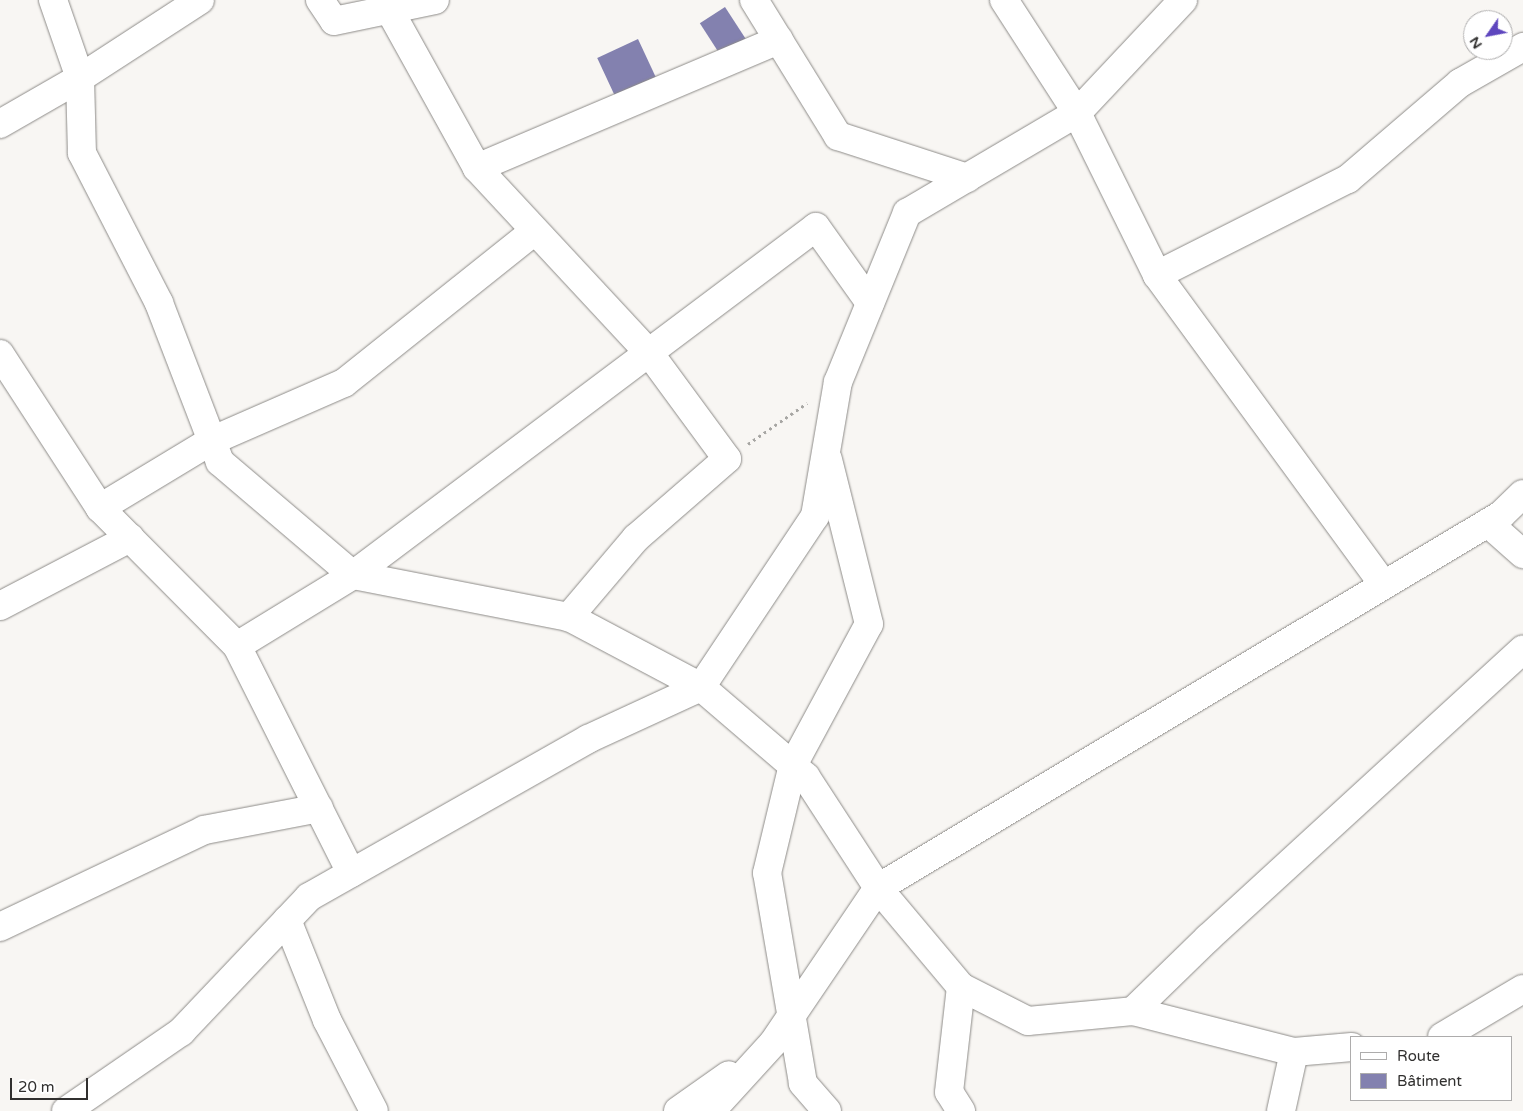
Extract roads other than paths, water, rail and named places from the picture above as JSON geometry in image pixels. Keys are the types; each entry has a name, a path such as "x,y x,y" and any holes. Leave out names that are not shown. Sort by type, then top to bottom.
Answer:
{"street":[{"path":"54,0 80,78 82,153 159,304 220,462 353,575 569,617 701,687 806,777 878,888 961,987 1028,1021 1133,1011 1294,1052 1350,1047"},
{"path":"0,124 80,78 200,0"},
{"path":"320,0 334,21 390,11 435,0"},
{"path":"754,0 838,136 968,178"},
{"path":"1004,0 1077,113 1156,275 1384,585"},
{"path":"78,1108 181,1032 309,897 588,739 701,687 815,516 838,382 907,213 1077,113 1183,0"},
{"path":"390,11 477,168 534,232 650,354 727,459 636,538 569,617"},
{"path":"477,168 779,40"},
{"path":"1156,275 1348,179 1460,83 1523,48"},
{"path":"237,646 353,575 650,354 816,227 870,303"},
{"path":"100,508 211,441 344,383 534,232"},
{"path":"0,355 100,508 237,646 350,873"},
{"path":"826,449 869,624 793,765 767,873 803,1082 827,1111"},
{"path":"711,1111 773,1043 878,888 1488,523 1523,494"},
{"path":"1488,523 1523,554"},
{"path":"0,606 130,538"},
{"path":"1133,1011 1208,938 1523,649"},
{"path":"0,927 204,830 319,808"},
{"path":"287,920 326,1020 374,1111"},
{"path":"961,987 949,1092 961,1111"},
{"path":"1444,1036 1523,989"},
{"path":"678,1111 773,1043"},
{"path":"1281,1111 1294,1052"}]}
